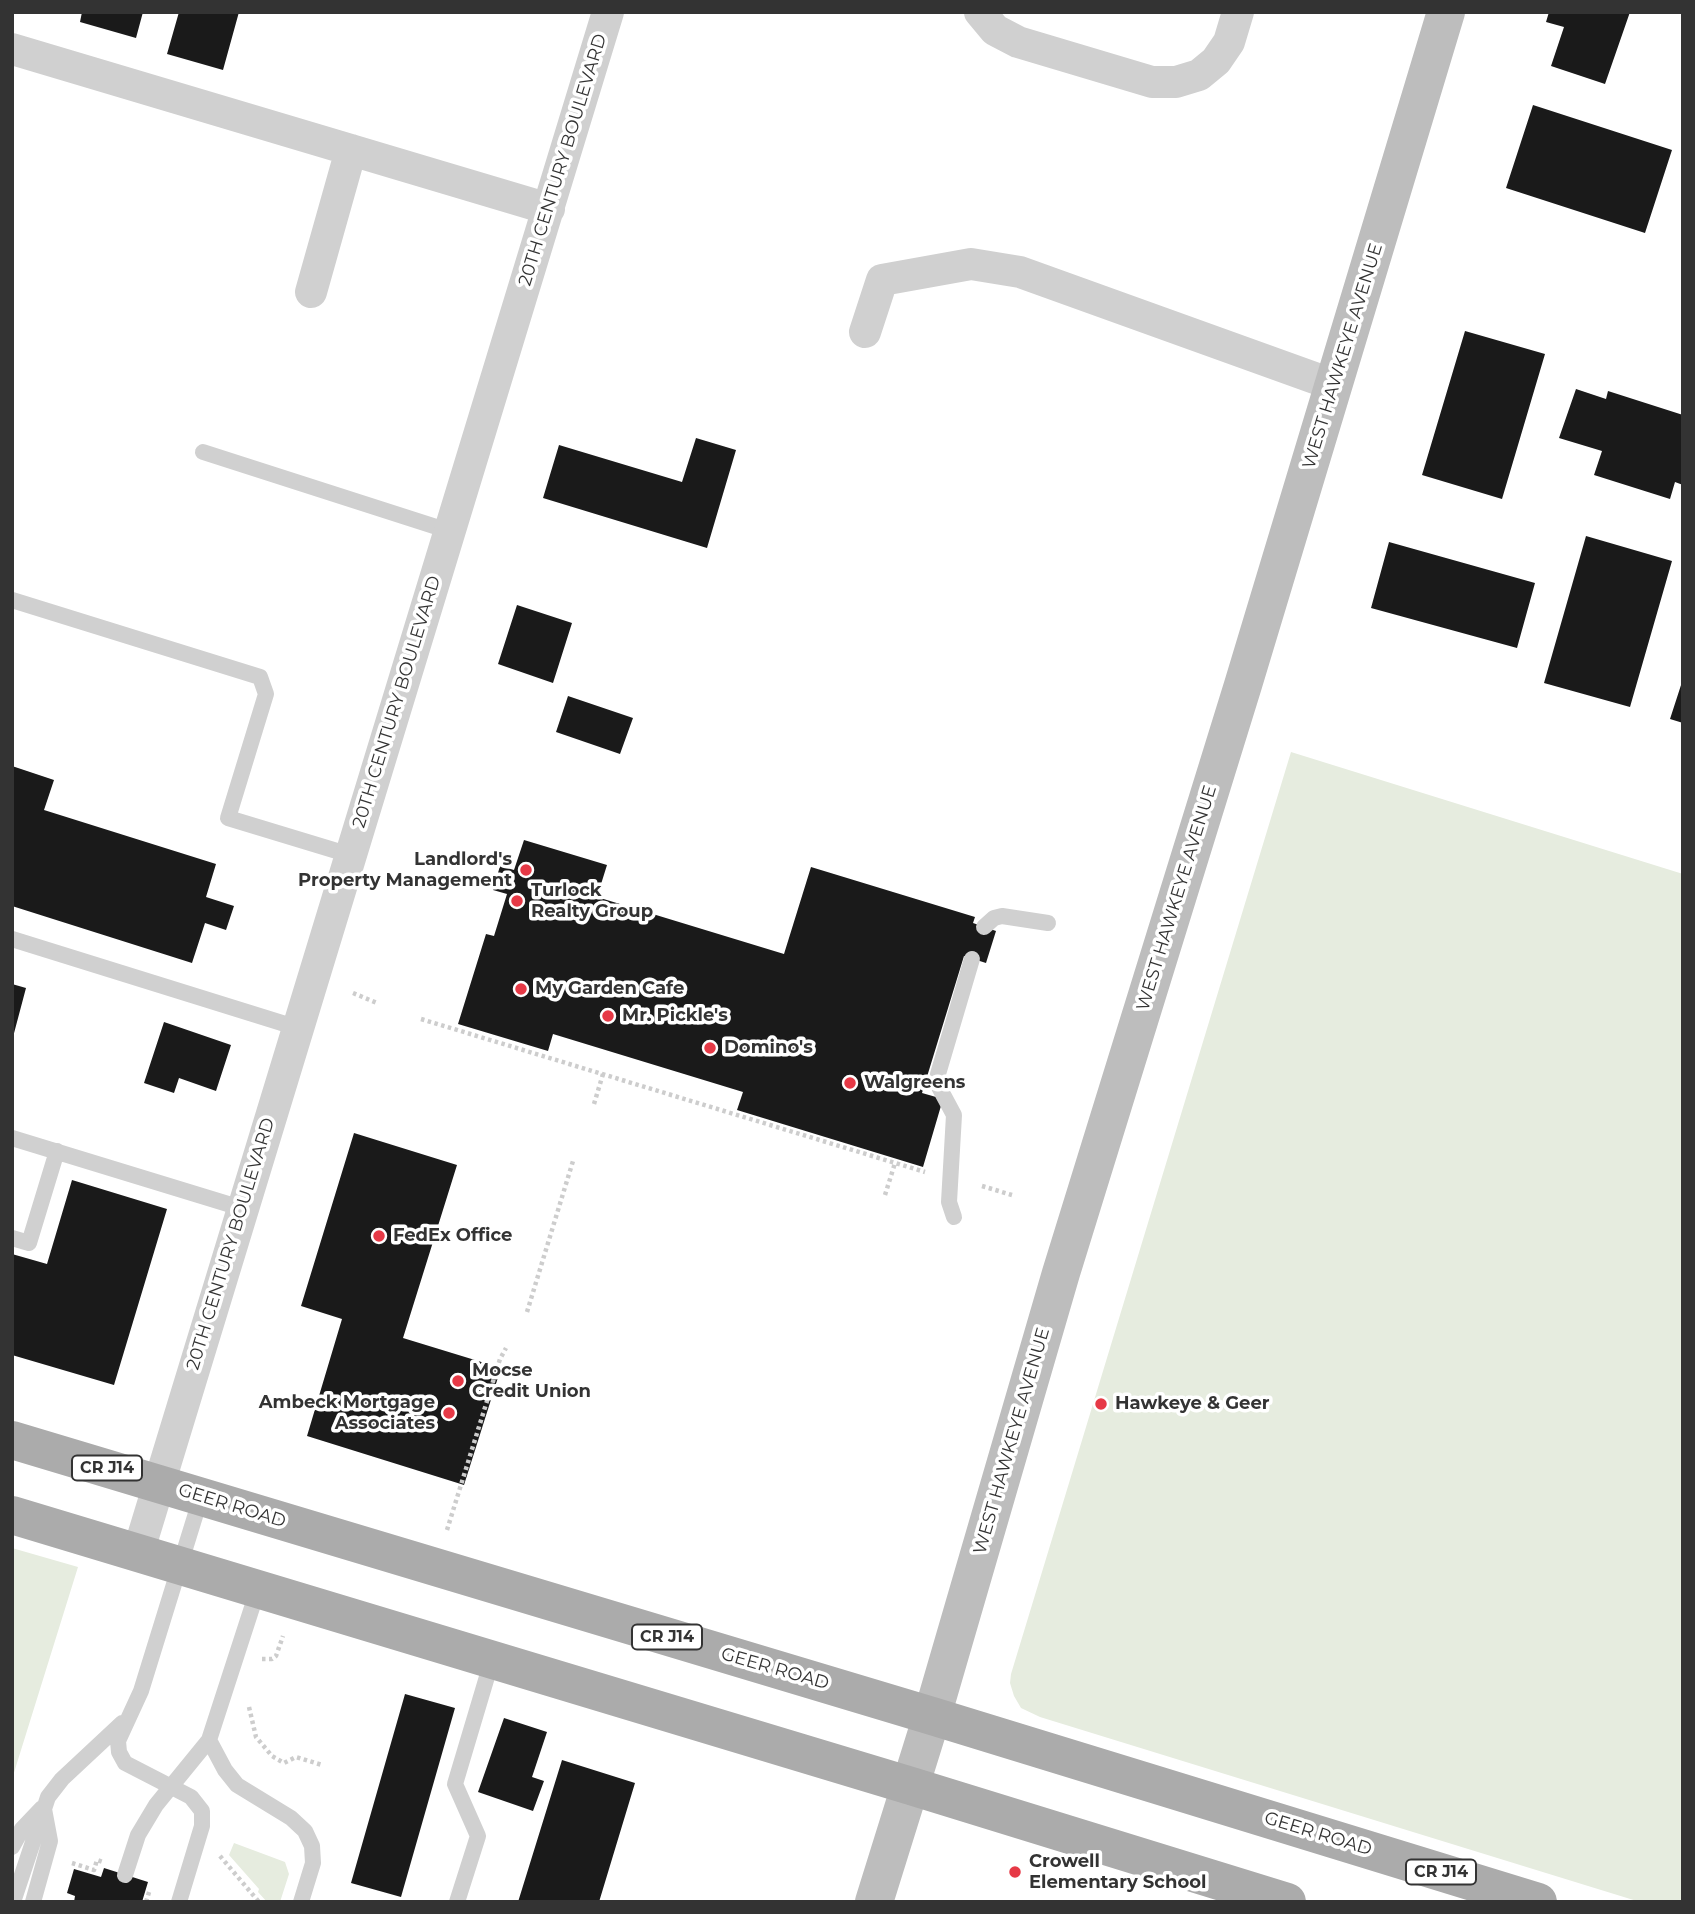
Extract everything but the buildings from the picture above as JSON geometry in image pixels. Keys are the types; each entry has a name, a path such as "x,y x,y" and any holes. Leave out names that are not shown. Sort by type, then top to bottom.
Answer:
{"main road":[{"name":"GEER ROAD","path":"12,1440 932,1716 1538,1902"},
{"path":"12,1515 1287,1902"}],"street":[{"name":"20TH CENTURY BOULEVARD","path":"138,1553 241,1208 608,12"},
{"path":"980,12 995,30 1018,42 1152,82 1176,82 1199,75 1216,61 1228,42 1238,12"},
{"name":"WEST HAWKEYE AVENUE","path":"874,1902 932,1716 1061,1273 1446,12"},
{"path":"12,49 549,209"},
{"path":"311,292 351,150"},
{"path":"865,332 882,280 971,264 1020,272 1334,385"}],"lane":[{"path":"203,452 449,531"},
{"path":"12,600 260,677 266,694 228,818 350,855"},
{"path":"984,927 990,920 1002,916 1048,923"},
{"path":"12,939 298,1028"},
{"path":"954,1217 949,1202 954,1115 939,1087 938,1074 972,959"},
{"path":"12,1138 241,1208"},
{"path":"12,1238 29,1243 57,1151"},
{"path":"179,1902 203,1816 196,1801 130,1767 121,1758 118,1741 141,1691 201,1497"},
{"path":"125,1875 138,1835 156,1805 208,1740 258,1589"},
{"path":"457,1902 478,1836 455,1784 492,1660"},
{"path":"12,1847 22,1829 62,1779 126,1719"},
{"path":"208,1740 237,1785 291,1818 309,1838 313,1863 301,1902"},
{"path":"13,1902 43,1806"},
{"path":"33,1902 50,1841 43,1806"}],"path":[{"path":"353,993 377,1003"},
{"path":"421,1019 926,1172 930,1160"},
{"path":"594,1104 603,1074"},
{"path":"527,1312 573,1161"},
{"path":"885,1195 895,1163"},
{"path":"982,1186 1012,1195"},
{"path":"447,1530 500,1359 506,1348"},
{"path":"258,1668 262,1659 276,1656 284,1636"},
{"path":"249,1701 253,1730 265,1753 284,1763 296,1757 322,1765"},
{"path":"217,1854 259,1902"},
{"path":"67,1875 71,1862 94,1870 97,1860 108,1863"}],"shaded area":[{"path":"1291,752 1683,874 1683,1902 1640,1902 1040,1717 1021,1708 1014,1696 1010,1683 1011,1674"},
{"path":"12,1548 78,1567 12,1779"},
{"path":"234,1843 285,1862 289,1874 280,1902 267,1902 229,1855"}],"place":[{"name":"Landlord's Property Management","path":"526,870"},
{"name":"Turlock Realty Group","path":"517,901"},
{"name":"My Garden Cafe","path":"521,989"},
{"name":"Mr. Pickle's","path":"608,1016"},
{"name":"Domino's","path":"710,1048"},
{"name":"Walgreens","path":"850,1083"},
{"name":"FedEx Office","path":"379,1236"},
{"name":"Mocse Credit Union","path":"458,1381"},
{"name":"Hawkeye & Geer","path":"1101,1404"},
{"name":"Ambeck Mortgage Associates","path":"449,1413"},
{"name":"Crowell Elementary School","path":"1015,1872"}]}
